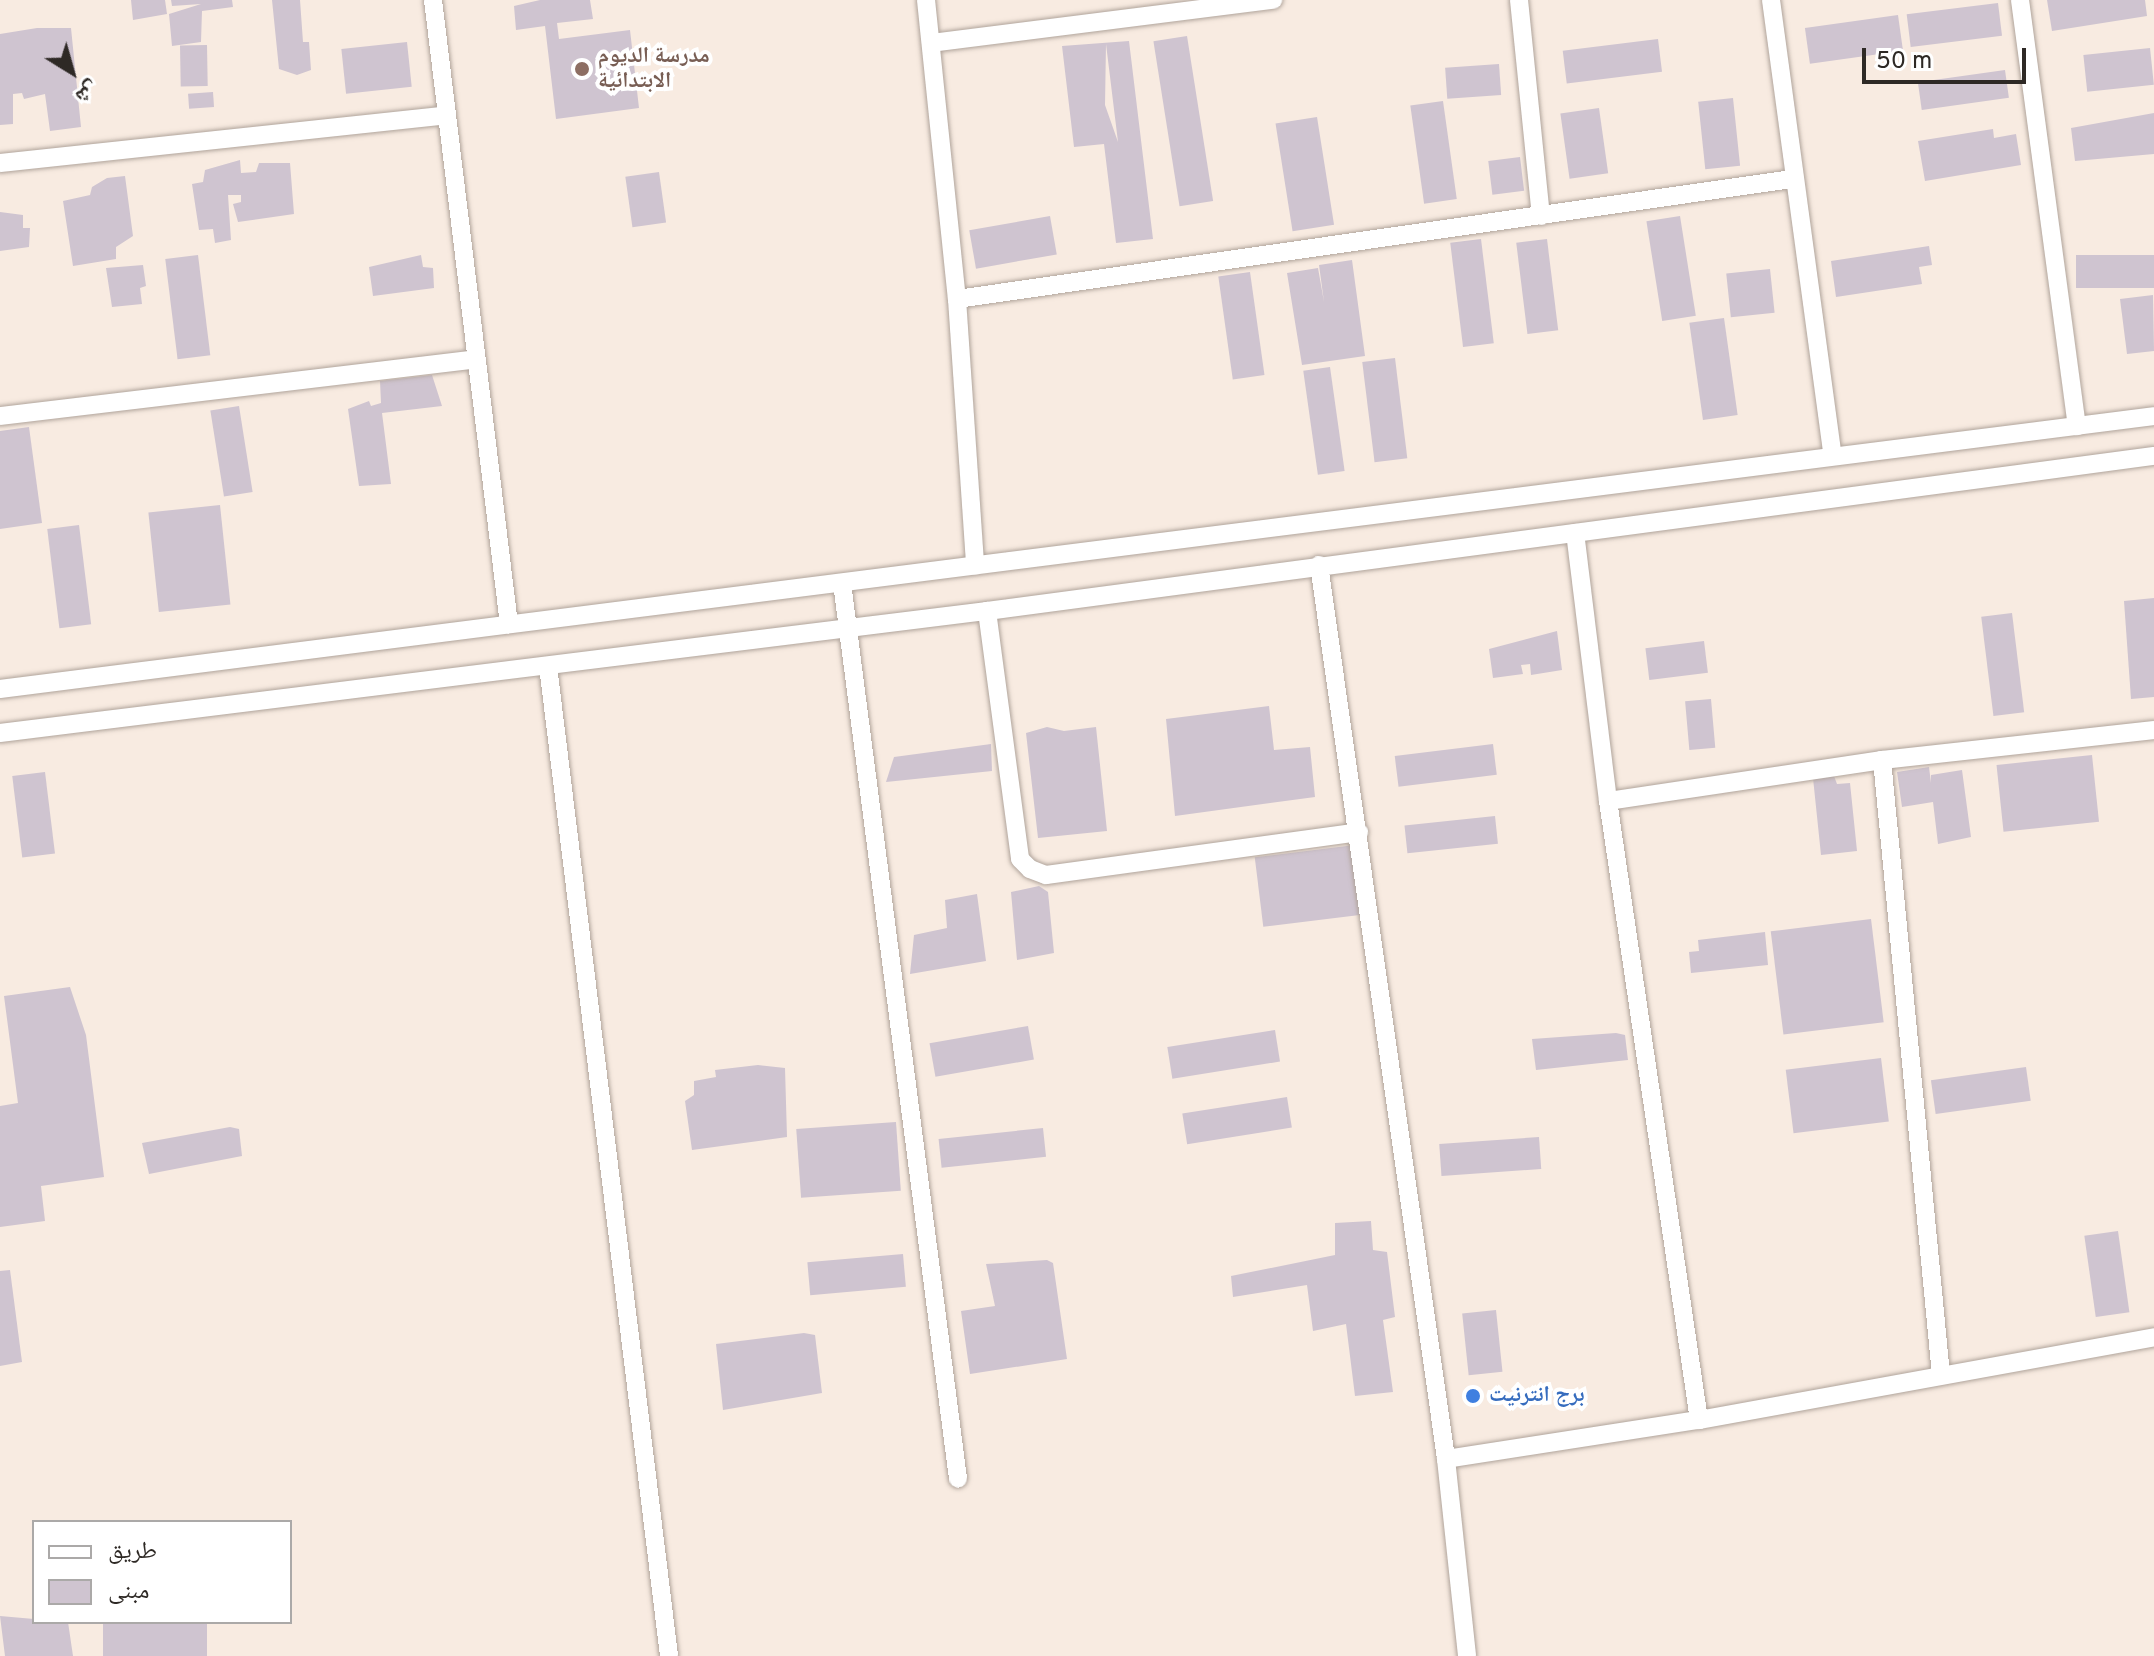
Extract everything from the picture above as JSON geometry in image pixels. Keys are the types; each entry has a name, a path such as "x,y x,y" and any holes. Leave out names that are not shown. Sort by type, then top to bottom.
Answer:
{"street":[{"path":"433,0 509,624"},
{"path":"926,0 957,299 975,565"},
{"path":"931,43 1273,0"},
{"path":"1519,0 1541,216"},
{"path":"1771,0 1792,179 1833,456"},
{"path":"2020,0 2077,426"},
{"path":"0,163 446,115"},
{"path":"957,299 1792,179"},
{"path":"0,416 476,359"},
{"path":"0,689 2154,416"},
{"path":"0,733 987,611 2154,456"},
{"path":"1575,533 1608,801 1699,1420"},
{"path":"1319,565 1446,1459 1467,1656"},
{"path":"842,583 958,1479"},
{"path":"987,611 1020,859 1030,869 1046,875 1359,832"},
{"path":"548,666 669,1656"},
{"path":"1608,801 1882,760 2154,730"},
{"path":"1882,760 1941,1375"},
{"path":"1446,1459 1699,1420 2154,1337"}],"building":[{"path":"131,0 165,0 167,14 133,20"},
{"path":"171,0 232,0 233,7 202,11 201,42 172,46 169,14 201,4 172,6"},
{"path":"272,0 300,0 303,42 309,42 311,70 297,75 279,69"},
{"path":"540,0 590,0 593,19 557,23 559,39 630,30 639,108 556,119 545,26 516,30 514,6"},
{"path":"2047,0 2145,0 2147,16 2052,31"},
{"path":"1998,3 2002,36 1911,47 1907,14"},
{"path":"1898,15 1903,51 1810,64 1805,28"},
{"path":"37,28 71,28 81,127 50,131 45,94 24,99 22,93 13,94 13,124 0,125 0,34"},
{"path":"1187,36 1213,201 1180,206 1153,41"},
{"path":"1658,39 1662,72 1567,83 1563,51"},
{"path":"1129,41 1153,239 1116,243 1104,144 1074,147 1062,46","holes":["1106,44 1118,142 1105,105"]},
{"path":"407,42 412,87 346,94 341,49"},
{"path":"180,45 207,45 208,86 181,86"},
{"path":"2150,48 2154,85 2087,92 2083,55"},
{"path":"1499,64 1501,95 1447,99 1445,68"},
{"path":"2005,70 2009,98 1922,110 1918,82"},
{"path":"213,92 214,107 189,109 188,94"},
{"path":"1733,98 1740,166 1705,169 1698,102"},
{"path":"1443,101 1457,199 1424,204 1410,106"},
{"path":"1599,108 1608,173 1570,179 1560,113"},
{"path":"2154,113 2154,154 2075,161 2071,128"},
{"path":"1317,117 1334,225 1293,231 1276,124"},
{"path":"1993,129 1994,138 2016,134 2021,165 1925,181 1918,141"},
{"path":"1520,157 1524,191 1492,195 1488,161"},
{"path":"240,160 241,173 256,172 259,163 290,163 294,214 238,222 233,204 241,202 241,195 228,195 231,240 215,243 213,229 199,230 192,184 203,182 205,170"},
{"path":"659,172 666,223 632,227 625,177"},
{"path":"125,176 133,236 116,247 116,259 73,266 63,201 90,195 92,187 107,178"},
{"path":"0,212 23,215 23,228 30,228 29,247 0,251"},
{"path":"1050,216 1057,254 976,269 969,230"},
{"path":"1680,216 1696,316 1662,321 1646,221"},
{"path":"1481,239 1494,343 1463,347 1450,243"},
{"path":"1547,239 1558,330 1527,334 1516,243"},
{"path":"1929,246 1932,265 1919,267 1922,284 1836,297 1831,261"},
{"path":"198,255 210,355 178,359 165,259"},
{"path":"421,255 423,267 433,268 434,288 373,296 369,267"},
{"path":"2076,255 2154,255 2154,288 2076,288"},
{"path":"1352,260 1365,356 1302,365 1287,273 1318,268 1324,302 1319,265"},
{"path":"143,265 146,286 140,288 142,304 112,307 106,268"},
{"path":"1770,269 1775,313 1731,317 1726,274"},
{"path":"1250,272 1264,375 1233,379 1218,276"},
{"path":"2153,295 2154,351 2127,354 2120,299"},
{"path":"1724,318 1738,415 1703,420 1689,323"},
{"path":"1395,358 1407,458 1375,462 1362,362"},
{"path":"1330,367 1345,471 1318,475 1303,371"},
{"path":"432,375 442,406 382,413 391,484 359,486 348,409 369,401 371,406 381,403 380,381"},
{"path":"239,406 253,492 224,496 210,411"},
{"path":"29,427 42,523 0,529 0,431"},
{"path":"220,505 230,604 159,612 148,513"},
{"path":"79,525 91,624 59,628 47,529"},
{"path":"2154,598 2154,697 2131,699 2124,601"},
{"path":"2012,613 2024,712 1993,716 1981,617"},
{"path":"1557,631 1562,670 1531,675 1530,664 1521,665 1523,674 1493,678 1489,649"},
{"path":"1704,641 1708,673 1649,680 1645,648"},
{"path":"1711,699 1715,748 1689,750 1685,701"},
{"path":"1269,706 1274,750 1310,747 1315,797 1175,816 1166,719"},
{"path":"1047,727 1064,731 1096,727 1107,831 1038,838 1026,733"},
{"path":"991,744 992,771 886,782 894,757"},
{"path":"1493,744 1497,775 1399,787 1395,756"},
{"path":"2092,755 2099,822 2004,832 1997,765"},
{"path":"1929,767 1931,783 1931,775 1962,770 1971,837 1938,844 1933,802 1902,807 1897,772"},
{"path":"45,772 55,853 22,857 12,776"},
{"path":"1834,776 1837,784 1850,783 1857,851 1821,855 1813,778"},
{"path":"1495,816 1498,844 1407,853 1404,826"},
{"path":"1355,845 1364,914 1263,927 1255,857"},
{"path":"1039,886 1048,892 1054,953 1017,960 1011,892"},
{"path":"977,894 986,961 910,974 914,935 947,928 945,900"},
{"path":"1871,919 1884,1022 1783,1035 1771,931"},
{"path":"1765,932 1768,965 1691,973 1689,952 1699,951 1698,940"},
{"path":"70,987 86,1035 104,1177 41,1186 45,1221 0,1227 0,1106 18,1103 4,996"},
{"path":"1028,1026 1034,1059 935,1077 930,1043"},
{"path":"1275,1030 1280,1062 1172,1079 1167,1047"},
{"path":"1625,1035 1628,1060 1536,1070 1532,1039"},
{"path":"1881,1058 1889,1122 1794,1133 1786,1070"},
{"path":"758,1065 785,1068 787,1137 692,1150 685,1101 694,1095 694,1081 716,1077 715,1070"},
{"path":"2026,1067 2031,1101 1936,1114 1931,1080"},
{"path":"1287,1097 1292,1128 1187,1144 1182,1114"},
{"path":"896,1122 901,1191 801,1198 796,1129"},
{"path":"230,1127 239,1129 242,1156 149,1174 142,1143"},
{"path":"1043,1128 1046,1157 942,1168 939,1139"},
{"path":"1539,1137 1541,1169 1441,1176 1439,1144"},
{"path":"1371,1221 1373,1250 1387,1252 1395,1317 1383,1320 1393,1392 1355,1396 1346,1324 1313,1331 1307,1285 1233,1297 1231,1276 1335,1255 1335,1223"},
{"path":"2118,1231 2129,1312 2096,1317 2084,1236"},
{"path":"903,1254 906,1287 810,1295 807,1262"},
{"path":"1047,1260 1053,1263 1067,1359 970,1374 961,1311 995,1306 986,1264"},
{"path":"10,1270 22,1362 0,1366 0,1271"},
{"path":"1496,1310 1502,1372 1469,1375 1462,1314"},
{"path":"804,1333 815,1335 822,1393 723,1410 716,1344"},
{"path":"0,1616 32,1619 32,1624 68,1624 73,1656 5,1656"},
{"path":"103,1624 207,1624 207,1656 103,1656"}],"place":[{"name":"مدرسة الديوم الابتدائية","path":"582,69"},
{"name":"برج انترنيت","path":"1473,1396"}]}
